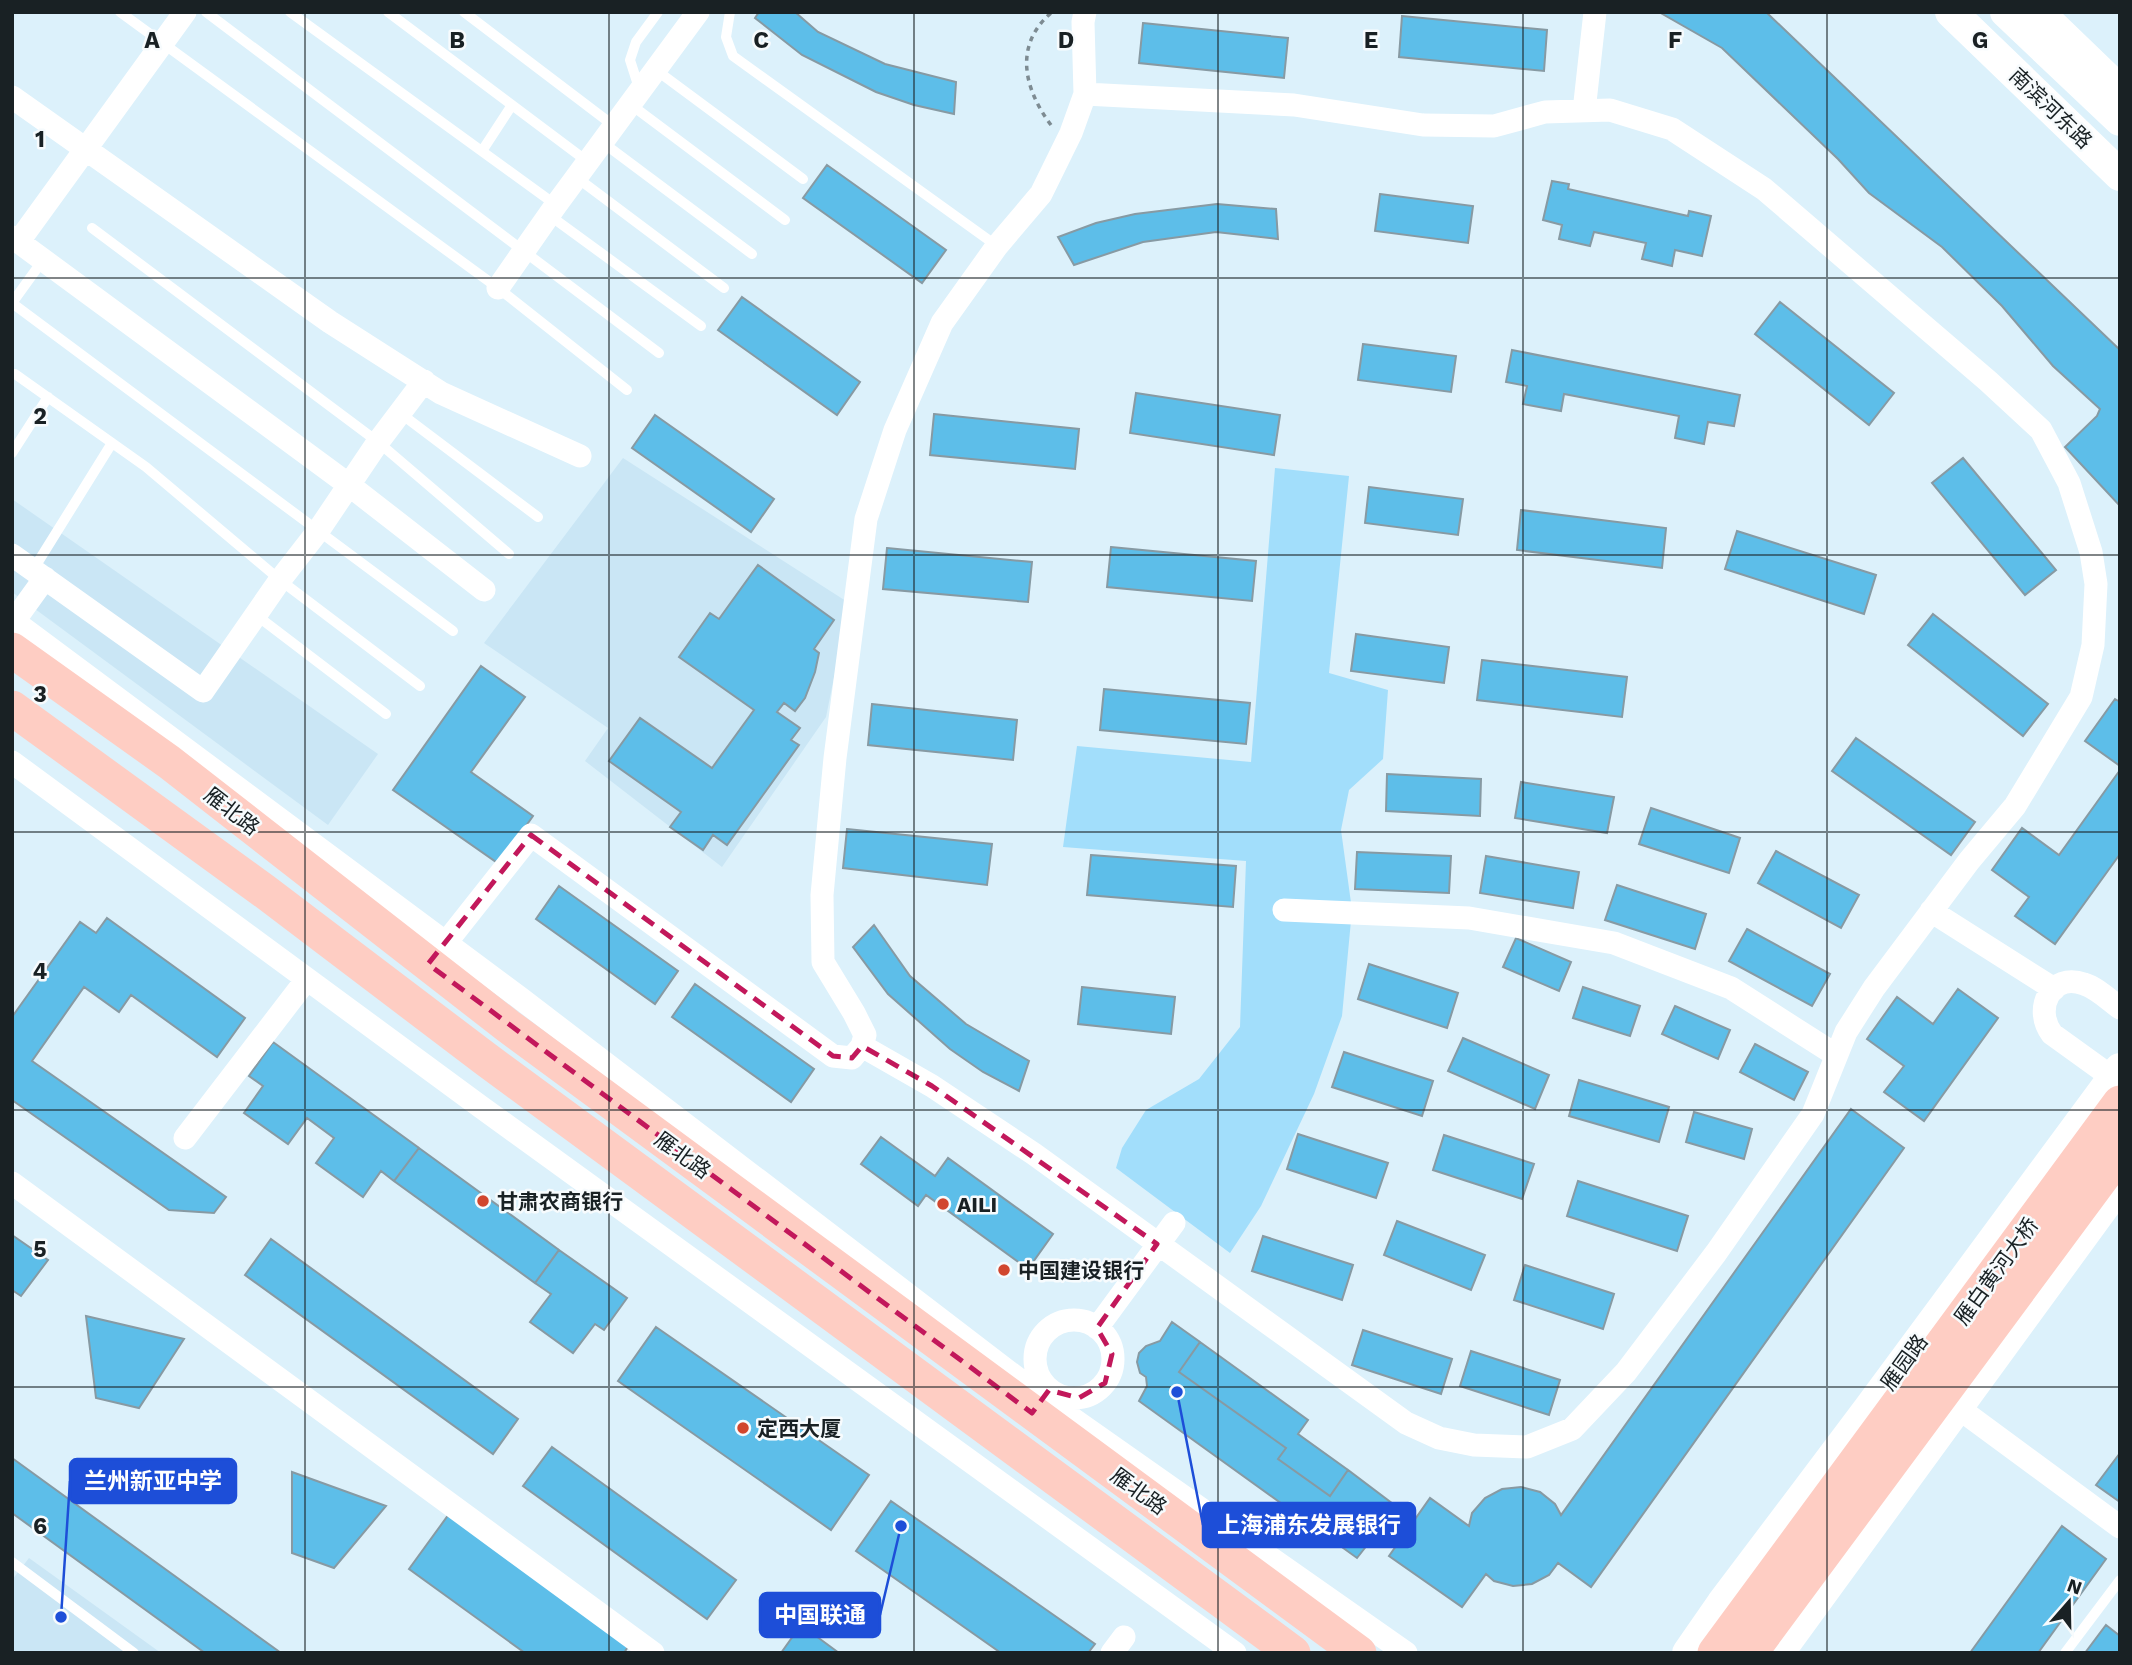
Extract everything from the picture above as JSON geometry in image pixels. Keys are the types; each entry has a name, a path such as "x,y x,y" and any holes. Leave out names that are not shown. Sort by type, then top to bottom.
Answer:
{"main road":[{"name":"南滨河东路","path":"1951,12 2120,175"},
{"path":"2006,12 2120,120"},
{"path":"2038,12 2120,91"},
{"name":"雁北路","path":"13,630 169,762 437,954 519,1035 1042,1400 1359,1653"},
{"name":"雁北路","path":"12,708 253,883 498,1068 1293,1653"},
{"name":"雁白黄河大桥","path":"1716,1653 1847,1474 2118,1083"},
{"name":"雁园路","path":"1688,1653 2118,1083"},
{"name":"雁白黄河大桥","path":"1750,1653 2120,1153"},
{"path":"1778,1653 2120,1184"}],"street":[{"path":"185,12 85,150 16,239 349,485 484,590"},
{"path":"498,288 698,12"},
{"path":"437,954 531,835 833,1056 852,1058 862,1046 865,1035 823,962 822,895 835,758 866,519 895,430 942,323 997,246 1041,194 1068,139 1085,94 1085,12"},
{"path":"1584,111 1594,12"},
{"path":"862,1046 932,1086 1034,1154 1406,1423 1439,1438 1474,1445 1527,1447 1572,1429 1626,1372 1716,1254 1813,1114 1846,1032 1874,988 1969,861 2015,806 2081,697 2093,645 2096,584 2091,552 2069,483 2041,430 1764,189 1672,129 1610,110 1545,111 1494,126 1423,125 1294,105 1085,94"},
{"path":"12,97 330,322 441,393 580,456"},
{"path":"12,555 203,691 424,381"},
{"path":"13,630 39,574"},
{"path":"12,762 1235,1653"},
{"path":"1284,910 1469,918 1614,943 1731,988 1836,1055"},
{"path":"1931,911 2054,989"},
{"path":"185,1138 307,979"},
{"path":"2118,1083 2052,1034 2046,1026 2043,1006 2047,997 2062,984 2082,983 2120,1008"},
{"path":"12,1183 653,1653"},
{"path":"1097,1328 1174,1223"},
{"path":"1007,1442 1042,1400 1079,1398 1093,1393 1105,1383 1112,1369 1108,1340 1097,1328 1084,1321 1068,1321 1054,1326 1042,1336 1035,1350 1042,1400 1406,1653"},
{"path":"1957,1407 2120,1528"}],"lane":[{"path":"120,12 498,288 627,390"},
{"path":"206,12 659,353"},
{"path":"290,12 482,151 552,210 701,326"},
{"path":"388,12 512,105 582,169 724,288"},
{"path":"464,12 752,254"},
{"path":"659,12 636,42 630,60 635,98 785,220"},
{"path":"730,12 726,37 733,56 997,246"},
{"path":"656,70 803,179"},
{"path":"482,151 512,105"},
{"path":"92,228 378,442 509,554"},
{"path":"43,260 12,303 453,631"},
{"path":"15,374 146,467 280,580 420,686"},
{"path":"12,453 48,397"},
{"path":"400,413 538,517"},
{"path":"39,574 112,443"},
{"path":"256,615 386,714"},
{"path":"12,1562 134,1653"},
{"path":"2065,1653 2120,1580"}],"path":[{"path":"1051,12 1039,25 1028,47 1026,65 1035,103 1051,124 1068,139"}],"highlighted area":[{"path":"531,835 833,1056 852,1058 862,1046 932,1086 1157,1244 1097,1328 1112,1354 1105,1383 1079,1398 1049,1390 1032,1413 428,964"}],"shaded area":[{"path":"623,458 849,603 826,717 722,867 585,761 608,728 484,643"},
{"path":"1275,468 1349,476 1329,673 1388,690 1383,759 1349,790 1341,830 1352,910 1342,1016 1314,1094 1261,1206 1230,1253 1116,1168 1122,1148 1146,1110 1199,1079 1240,1027 1246,861 1063,847 1077,746 1251,762"},
{"path":"12,499 378,754 328,825 12,592"},
{"path":"29,1558 161,1653 12,1653 12,1580"}],"building":[{"path":"759,12 795,12 818,32 885,64 956,82 954,114 914,105 876,92 802,55 755,18"},
{"path":"1659,12 1766,12 2120,350 2120,506 2065,447 2097,416 2100,409 2053,366 2002,306 1942,247 1869,193 1838,159 1722,48"},
{"path":"1402,16 1547,30 1544,71 1399,57"},
{"path":"1143,23 1288,38 1284,78 1139,63"},
{"path":"827,165 946,250 922,283 803,198"},
{"path":"1552,181 1569,184 1568,189 1688,216 1689,211 1711,216 1702,256 1675,250 1672,266 1642,259 1646,243 1594,232 1590,246 1559,239 1562,225 1543,220"},
{"path":"1380,194 1473,206 1468,243 1375,231"},
{"path":"1217,204 1276,209 1278,239 1216,232 1143,242 1074,265 1058,237 1096,223 1135,214"},
{"path":"742,297 860,382 837,415 718,330"},
{"path":"1780,302 1894,393 1869,425 1755,334"},
{"path":"1363,344 1456,356 1451,392 1358,380"},
{"path":"1512,350 1740,395 1734,426 1708,422 1704,444 1675,438 1679,416 1564,394 1561,411 1523,404 1527,386 1506,382"},
{"path":"1136,393 1280,415 1274,455 1130,433"},
{"path":"934,414 1079,429 1075,469 930,455"},
{"path":"655,415 774,499 751,532 632,448"},
{"path":"1963,458 2056,570 2025,595 1932,483"},
{"path":"1369,487 1463,499 1458,535 1365,523"},
{"path":"1521,510 1666,528 1662,568 1517,550"},
{"path":"1737,531 1876,575 1864,614 1725,569"},
{"path":"1111,547 1256,561 1252,601 1107,587"},
{"path":"887,548 1032,562 1028,602 883,589"},
{"path":"758,565 834,620 814,649 819,653 805,698 795,711 784,703 777,712 800,728 791,740 799,745 727,845 713,835 703,850 670,827 681,812 609,761 640,718 712,768 754,710 679,657 710,613 719,619"},
{"path":"1933,614 2048,704 2023,736 1908,645"},
{"path":"1356,634 1449,647 1444,683 1351,671"},
{"path":"1482,660 1627,677 1622,717 1477,700"},
{"path":"481,666 525,697 471,772 533,816 499,864 393,790"},
{"path":"1104,689 1250,703 1246,744 1100,730"},
{"path":"2115,699 2120,702 2120,766 2085,741"},
{"path":"872,704 1017,720 1013,760 868,745"},
{"path":"1856,738 1975,822 1951,855 1832,771"},
{"path":"2120,770 2120,854 2055,944 2015,916 2029,897 1992,870 2022,828 2059,855"},
{"path":"1387,774 1481,779 1480,816 1386,811"},
{"path":"1521,782 1614,797 1607,833 1515,818"},
{"path":"1651,808 1740,838 1729,873 1639,844"},
{"path":"847,829 992,844 987,885 843,868"},
{"path":"1776,851 1859,895 1841,928 1758,883"},
{"path":"1357,852 1451,856 1449,893 1355,889"},
{"path":"1091,855 1236,866 1233,907 1087,895"},
{"path":"1486,856 1579,872 1573,908 1480,893"},
{"path":"1617,885 1706,914 1695,949 1605,920"},
{"path":"559,886 678,971 655,1004 536,919"},
{"path":"107,918 245,1018 217,1057 131,995 119,1012 84,987 32,1061 226,1197 214,1213 169,1210 12,1100 12,1017 80,922 96,933"},
{"path":"874,925 910,976 966,1024 1029,1061 1019,1091 983,1072 950,1049 888,994 853,947"},
{"path":"1747,929 1830,974 1812,1006 1729,961"},
{"path":"1516,938 1571,962 1559,991 1503,967"},
{"path":"1369,964 1458,993 1447,1028 1358,999"},
{"path":"695,984 814,1069 791,1102 672,1017"},
{"path":"1082,987 1175,997 1171,1034 1078,1024"},
{"path":"1583,987 1640,1006 1630,1036 1573,1018"},
{"path":"1958,989 1998,1018 1924,1121 1884,1092 1904,1066 1867,1039 1897,997 1933,1024"},
{"path":"1675,1006 1730,1030 1718,1059 1662,1034"},
{"path":"1463,1038 1549,1075 1535,1109 1448,1071"},
{"path":"273,1042 419,1148 394,1181 381,1171 363,1197 316,1163 334,1138 307,1118 288,1144 244,1113 263,1086 249,1076"},
{"path":"1755,1044 1808,1072 1794,1100 1740,1072"},
{"path":"1344,1052 1433,1081 1422,1116 1332,1087"},
{"path":"1579,1080 1669,1107 1659,1142 1569,1116"},
{"path":"1851,1109 1904,1148 1591,1587 1558,1563 1549,1575 1532,1584 1513,1586 1494,1581 1486,1574 1462,1607 1389,1556 1430,1498 1469,1526 1472,1513 1485,1498 1502,1489 1521,1487 1540,1492 1555,1504 1561,1515"},
{"path":"1694,1112 1752,1129 1744,1159 1686,1142"},
{"path":"1298,1134 1388,1163 1376,1198 1287,1169"},
{"path":"1444,1135 1534,1164 1522,1199 1433,1170"},
{"path":"881,1137 935,1176 948,1158 1053,1234 1028,1269 926,1195 918,1206 861,1164"},
{"path":"419,1148 559,1250 535,1283 394,1181"},
{"path":"1578,1181 1688,1216 1677,1251 1567,1216"},
{"path":"1397,1221 1485,1255 1471,1290 1384,1255"},
{"path":"12,1235 48,1260 21,1296 12,1290"},
{"path":"1263,1236 1353,1265 1342,1300 1252,1271"},
{"path":"271,1239 518,1419 493,1454 245,1275"},
{"path":"559,1250 627,1298 604,1330 595,1324 573,1353 530,1322 551,1294 535,1283"},
{"path":"1525,1265 1614,1294 1603,1329 1514,1300"},
{"path":"86,1316 184,1339 139,1408 96,1398"},
{"path":"1172,1322 1200,1342 1179,1372 1286,1448 1278,1459 1330,1496 1348,1470 1397,1507 1357,1558 1139,1401 1147,1386 1146,1377 1140,1373 1137,1362 1139,1353 1146,1346 1160,1341"},
{"name":"定西大厦","path":"656,1327 869,1475 831,1530 618,1381"},
{"path":"1363,1330 1452,1359 1441,1394 1352,1365"},
{"path":"1200,1342 1308,1420 1298,1434 1348,1470 1330,1496 1278,1459 1286,1448 1179,1372"},
{"path":"1471,1351 1560,1380 1549,1415 1460,1386"},
{"path":"552,1447 736,1580 707,1619 523,1486"},
{"path":"2120,1453 2120,1502 2096,1485"},
{"path":"12,1458 281,1653 205,1653 12,1513"},
{"path":"292,1472 386,1506 334,1568 292,1553"},
{"path":"891,1501 1095,1644 1088,1653 1001,1653 856,1551"},
{"path":"449,1514 629,1645 624,1653 525,1653 409,1569"},
{"path":"2062,1526 2106,1559 2038,1653 1970,1653"},
{"path":"801,1625 839,1653 781,1653"},
{"path":"2106,1625 2120,1636 2120,1653 2085,1653"}],"place":[{"name":"甘肃农商银行","path":"483,1201"},
{"name":"AILI","path":"943,1204"},
{"name":"中国建设银行","path":"1004,1270"},
{"name":"上海浦东发展银行","path":"1177,1392"},
{"name":"定西大厦","path":"743,1428"},
{"name":"中国联通","path":"901,1526"},
{"name":"兰州新亚中学","path":"61,1617"}]}
